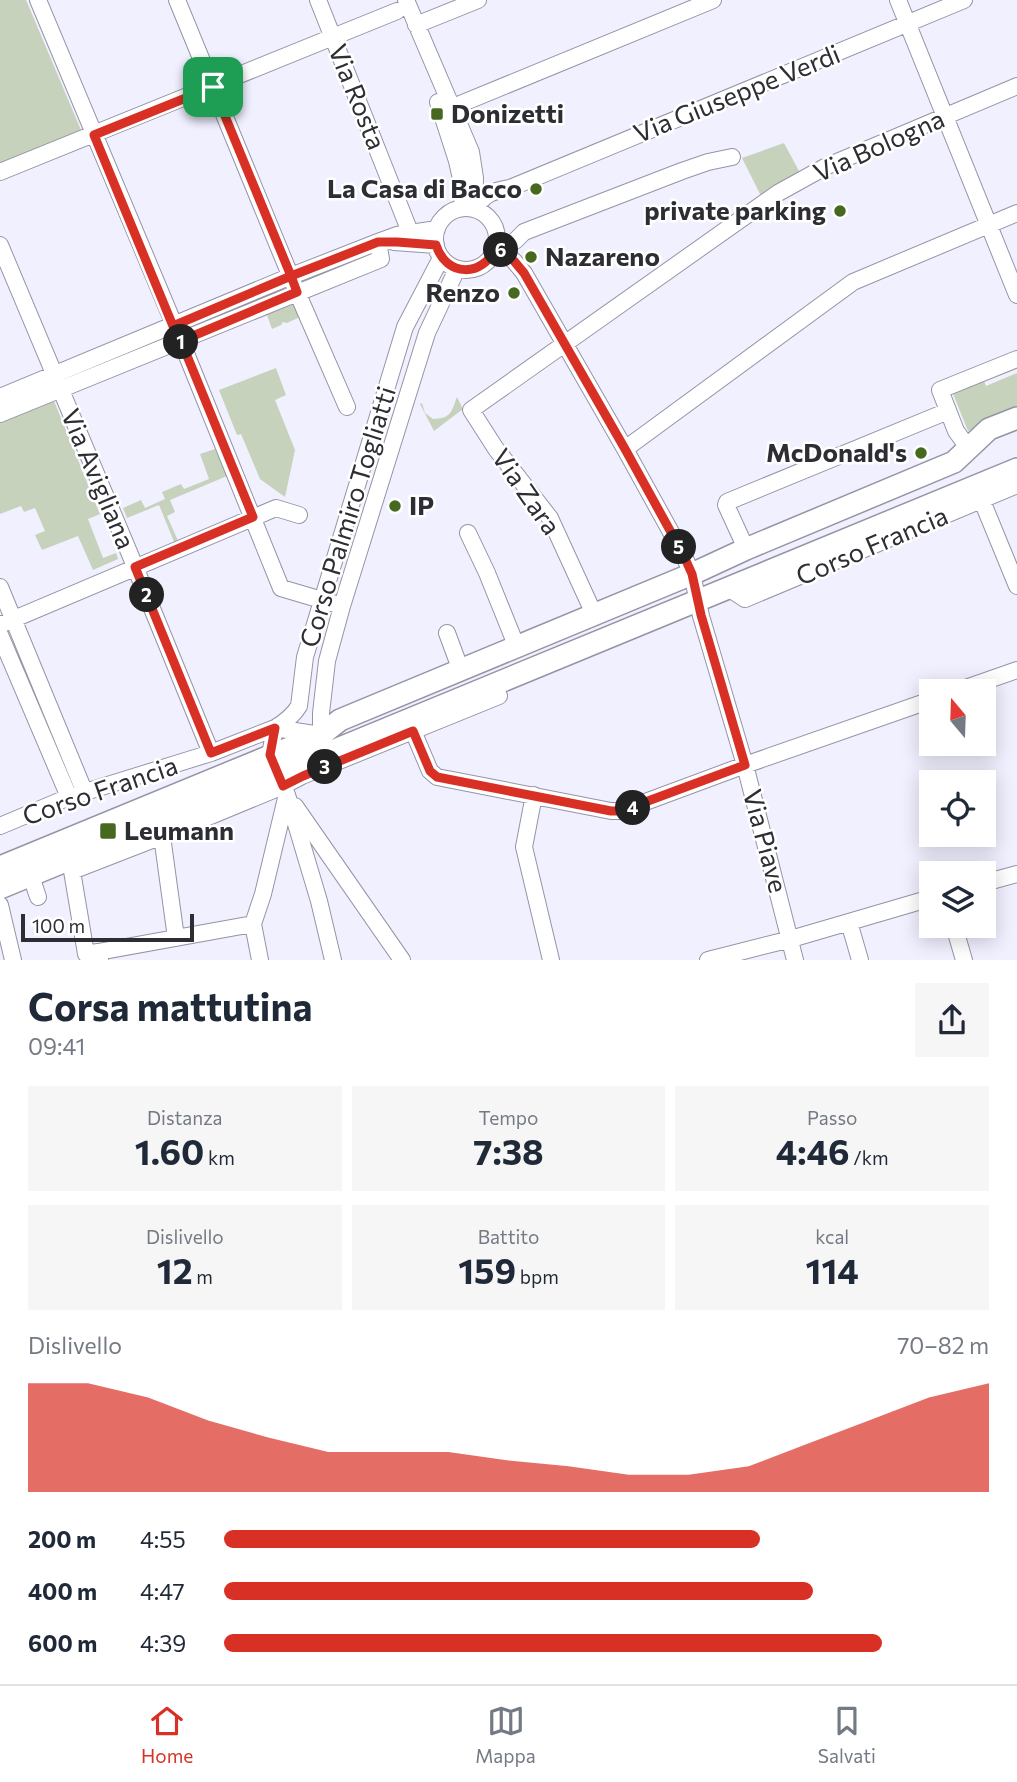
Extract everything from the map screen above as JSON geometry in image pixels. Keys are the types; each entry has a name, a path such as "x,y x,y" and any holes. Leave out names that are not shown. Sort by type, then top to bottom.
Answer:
{"main road":[{"name":"Corso Francia","path":"324,744 340,719 594,614 744,545 954,462 989,429 1017,418"},
{"name":"Corso Francia","path":"0,888 31,876 70,866 279,778 324,744 494,685 729,588 979,493 1017,469"},
{"name":"Corso Francia","path":"0,866 279,778"}],"street":[{"path":"38,0 281,588 342,606"},
{"path":"177,0 347,407"},
{"name":"Via Rosta","path":"318,0 410,232"},
{"path":"416,26 478,0"},
{"path":"447,110 713,0"},
{"path":"898,0 1017,295"},
{"name":"Via Giuseppe Verdi","path":"468,209 483,197 964,0"},
{"path":"0,172 334,38 402,6 416,26 447,110 468,209"},
{"name":"Via Bologna","path":"471,410 778,193 825,167 1017,86"},
{"path":"0,414 181,341 378,242 410,232 438,244 450,265 457,268 469,270 488,261 496,247 492,207 503,189 486,181 447,110"},
{"path":"468,209 475,178 471,152"},
{"path":"515,241 524,232 682,171 732,157"},
{"path":"438,244 448,214 468,209 483,214 493,225 511,235 524,273"},
{"path":"625,449 853,282 1017,214"},
{"path":"378,242 438,244"},
{"name":"Via Avigliana","path":"0,244 211,753"},
{"name":"Corso Palmiro Togliatti","path":"275,728 287,721 299,706 304,657 405,327 438,244"},
{"path":"496,247 524,273"},
{"name":"Corso Palmiro Togliatti","path":"324,744 321,708 327,661 342,606 427,333 457,268"},
{"name":"Via Piave","path":"524,273 625,449 689,569 745,765 795,960"},
{"path":"0,397 173,326 294,284"},
{"path":"969,449 956,431 940,390 1017,359"},
{"name":"Via Zara","path":"471,410 496,449 550,518 594,614"},
{"path":"744,545 727,502 948,411"},
{"name":"Corso Francia","path":"979,493 1017,485"},
{"path":"979,493 1017,586"},
{"path":"7,622 276,508 299,515"},
{"path":"468,533 516,646"},
{"path":"0,587 7,622 77,795"},
{"path":"447,633 460,668"},
{"path":"0,635 77,795"},
{"path":"991,679 1017,670"},
{"name":"Corso Francia","path":"70,866 162,836 279,778 303,776 499,696 494,685"},
{"path":"413,731 430,771 437,777 621,811 919,704"},
{"path":"260,960 253,924 263,894 279,778 275,728"},
{"name":"Corso Francia","path":"0,826 77,795 211,753 275,728 324,744"},
{"path":"279,778 402,960"},
{"path":"279,778 306,856 333,960"},
{"path":"534,795 524,847 551,960"},
{"path":"162,836 176,938"},
{"path":"306,856 324,848"},
{"path":"70,866 86,954 99,956 253,924"},
{"path":"996,880 1017,874"},
{"path":"31,876 38,897"},
{"path":"708,960 919,902"},
{"path":"0,905 13,960"},
{"path":"849,922 860,960"},
{"path":"958,938 964,960"}],"green space":[{"path":"0,0 26,0 81,130 0,163"},
{"path":"784,143 799,171 762,198 742,158"},
{"path":"295,304 300,317 283,322 272,329 267,315"},
{"path":"276,368 286,395 275,400 295,450 285,497 260,479 241,434 237,435 219,390"},
{"path":"1017,373 1017,411 968,431 952,391 983,378 986,386"},
{"path":"457,397 463,409 434,431 420,404 422,403 425,413 433,419 439,418 450,414"},
{"path":"54,401 100,514 88,519 103,558 116,553 118,559 93,570 78,536 42,550 35,535 45,531 35,508 24,512 21,506 0,514 0,423"},
{"path":"215,449 227,476 170,500 175,512 167,516 179,543 175,544 159,505 127,518 123,508 141,500 145,508 165,499 162,492 181,484 184,489 209,479 200,454"}],"place":[{"name":"Donizetti","path":"437,114"},
{"name":"La Casa di Bacco","path":"536,189"},
{"name":"private parking","path":"840,211"},
{"name":"Nazareno","path":"531,257"},
{"name":"Renzo","path":"514,293"},
{"name":"McDonald's","path":"921,453"},
{"name":"IP","path":"395,506"},
{"name":"Leumann","path":"108,831"}],"route":[{"path":"213,87 94,135 173,326 291,276 378,242 436,245 445,262 463,270 475,268 488,261 496,247 503,251 524,273 683,554 692,574 701,615 745,765 632,808 611,811 437,777 430,771 413,731 283,786 270,755 275,728 211,753 135,567 253,517 181,341 297,292 291,276 213,87"}]}
